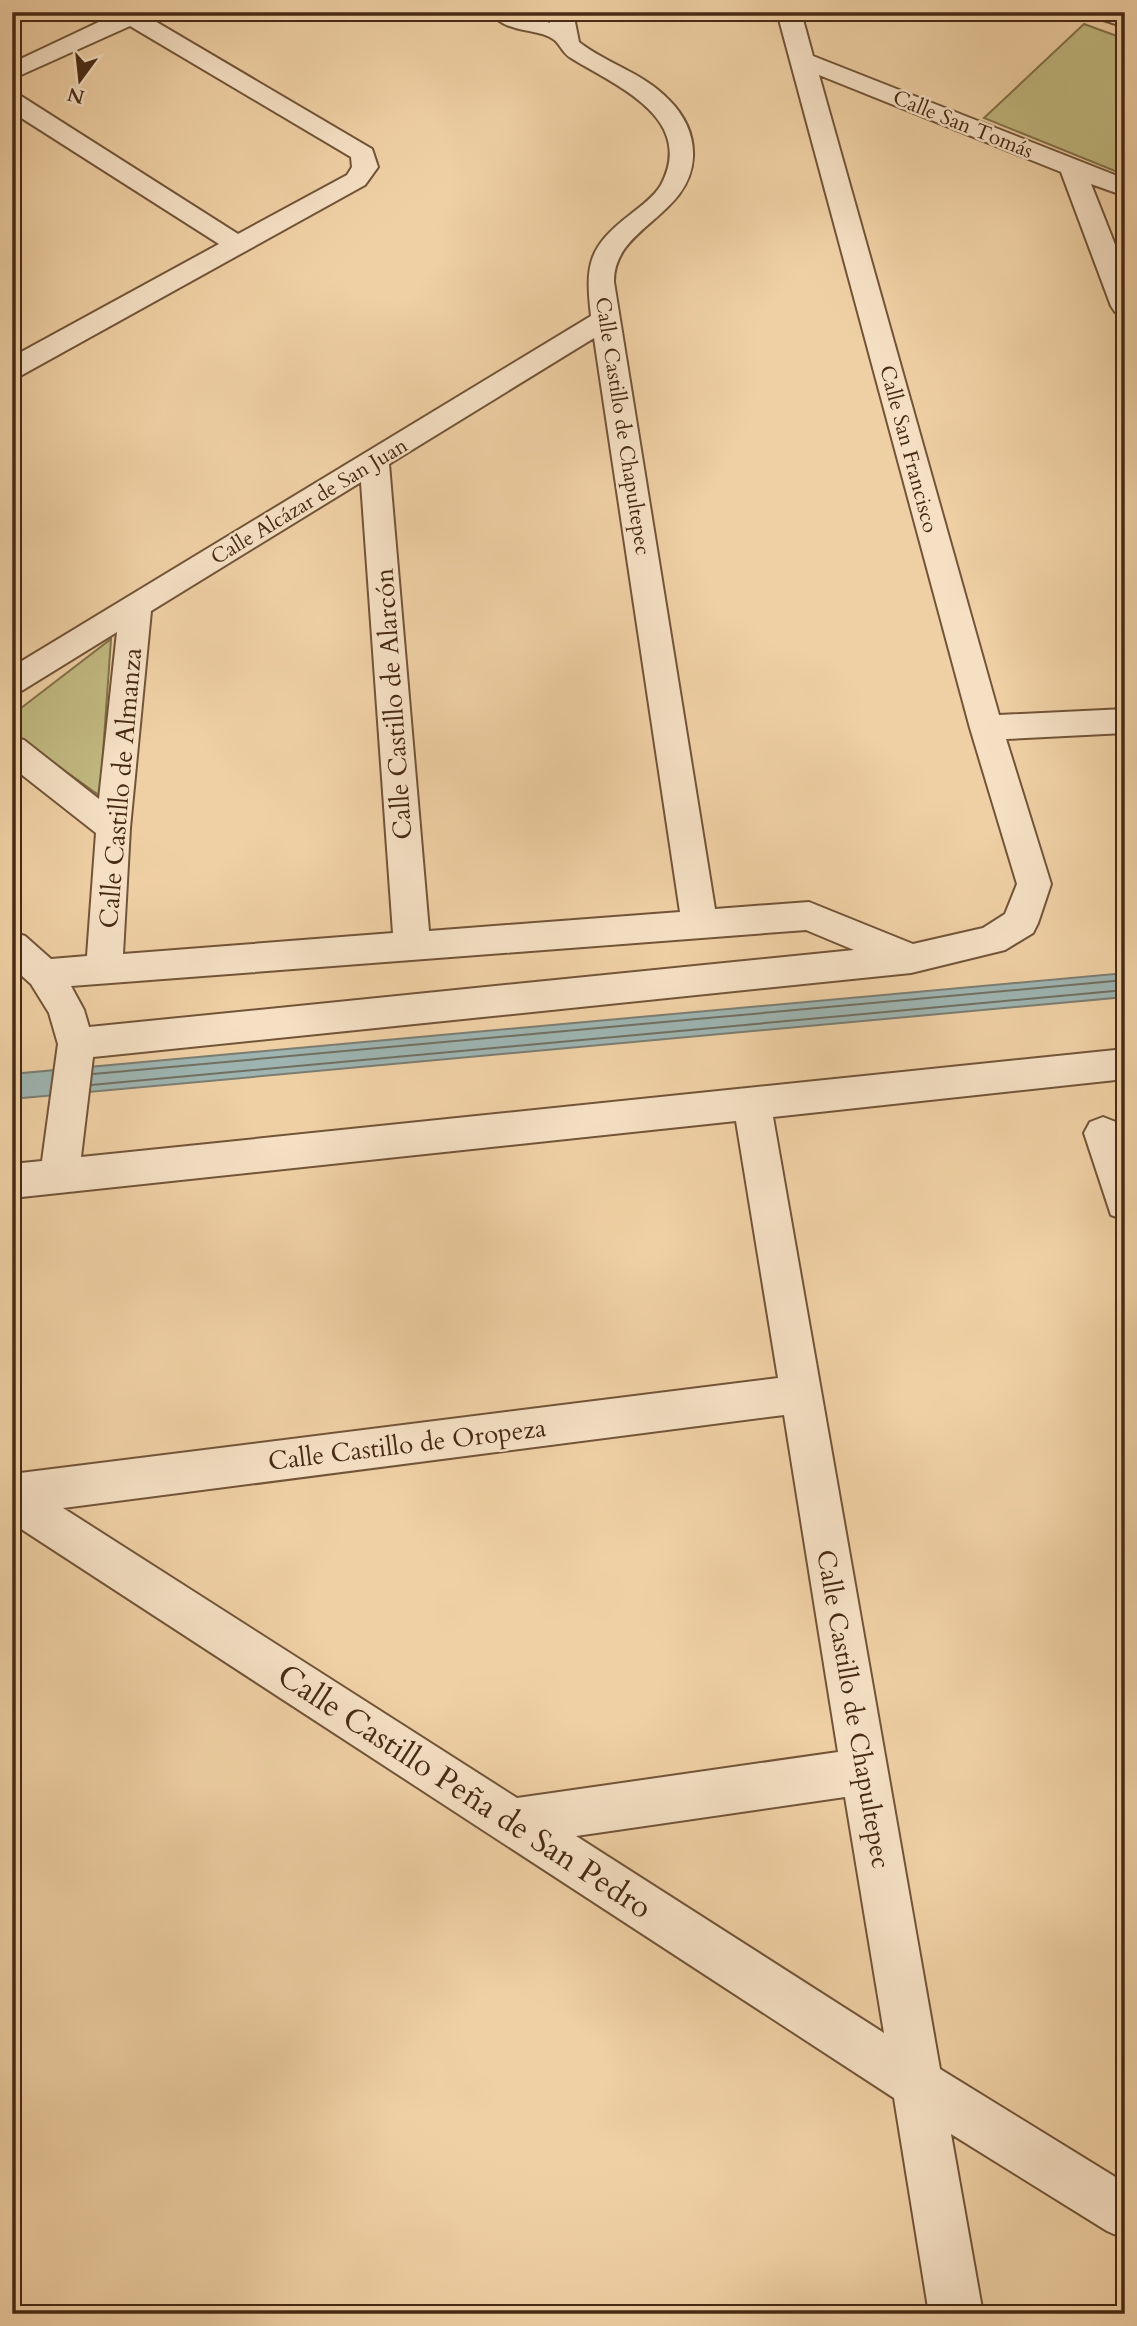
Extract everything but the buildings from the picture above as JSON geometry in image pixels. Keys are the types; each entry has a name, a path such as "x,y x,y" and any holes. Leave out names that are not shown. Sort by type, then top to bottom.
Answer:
{"street":[{"path":"502,12 524,24 562,23"},
{"name":"Calle San Francisco","path":"789,12 986,728 1034,884 1020,923 992,940 911,958"},
{"path":"1102,12 1125,20"},
{"path":"12,72 136,15 363,154 365,167 356,180 12,369"},
{"name":"Calle Castillo de Chapultepec","path":"562,23 571,47 640,87 671,116 681,147 678,181 656,209 620,236 607,254 601,274 605,319 701,924"},
{"name":"Calle San Tomás","path":"802,60 1125,188"},
{"path":"12,101 238,244"},
{"path":"1072,167 1125,306"},
{"name":"Calle Alcázar de San Juan","path":"12,682 605,319"},
{"name":"Calle Castillo de Alarcón","path":"374,461 412,946"},
{"name":"Calle Castillo de Almanza","path":"104,970 113,828 136,607"},
{"path":"986,728 1125,721"},
{"path":"12,749 113,828"},
{"path":"44,974 810,916 911,958"},
{"path":"12,946 44,974 66,1010 74,1055 60,1175"},
{"path":"74,1055 911,958"},
{"path":"12,1181 1125,1064"},
{"name":"Calle Castillo de Chapultepec","path":"752,1104 956,2314"},
{"path":"1103,1133 1125,1203"},
{"name":"Calle Castillo de Oropeza","path":"12,1497 801,1394"},
{"name":"Calle Castillo Peña de San Pedro","path":"12,1497 918,2084 1125,2213"},
{"path":"512,1822 865,1771"}],"shaded area":[{"path":"1084,24 1125,39 1125,175 984,118"},
{"path":"111,639 100,796 12,733 12,715"}],"water":[{"path":"1125,973 1125,997 12,1099 12,1074"}]}
